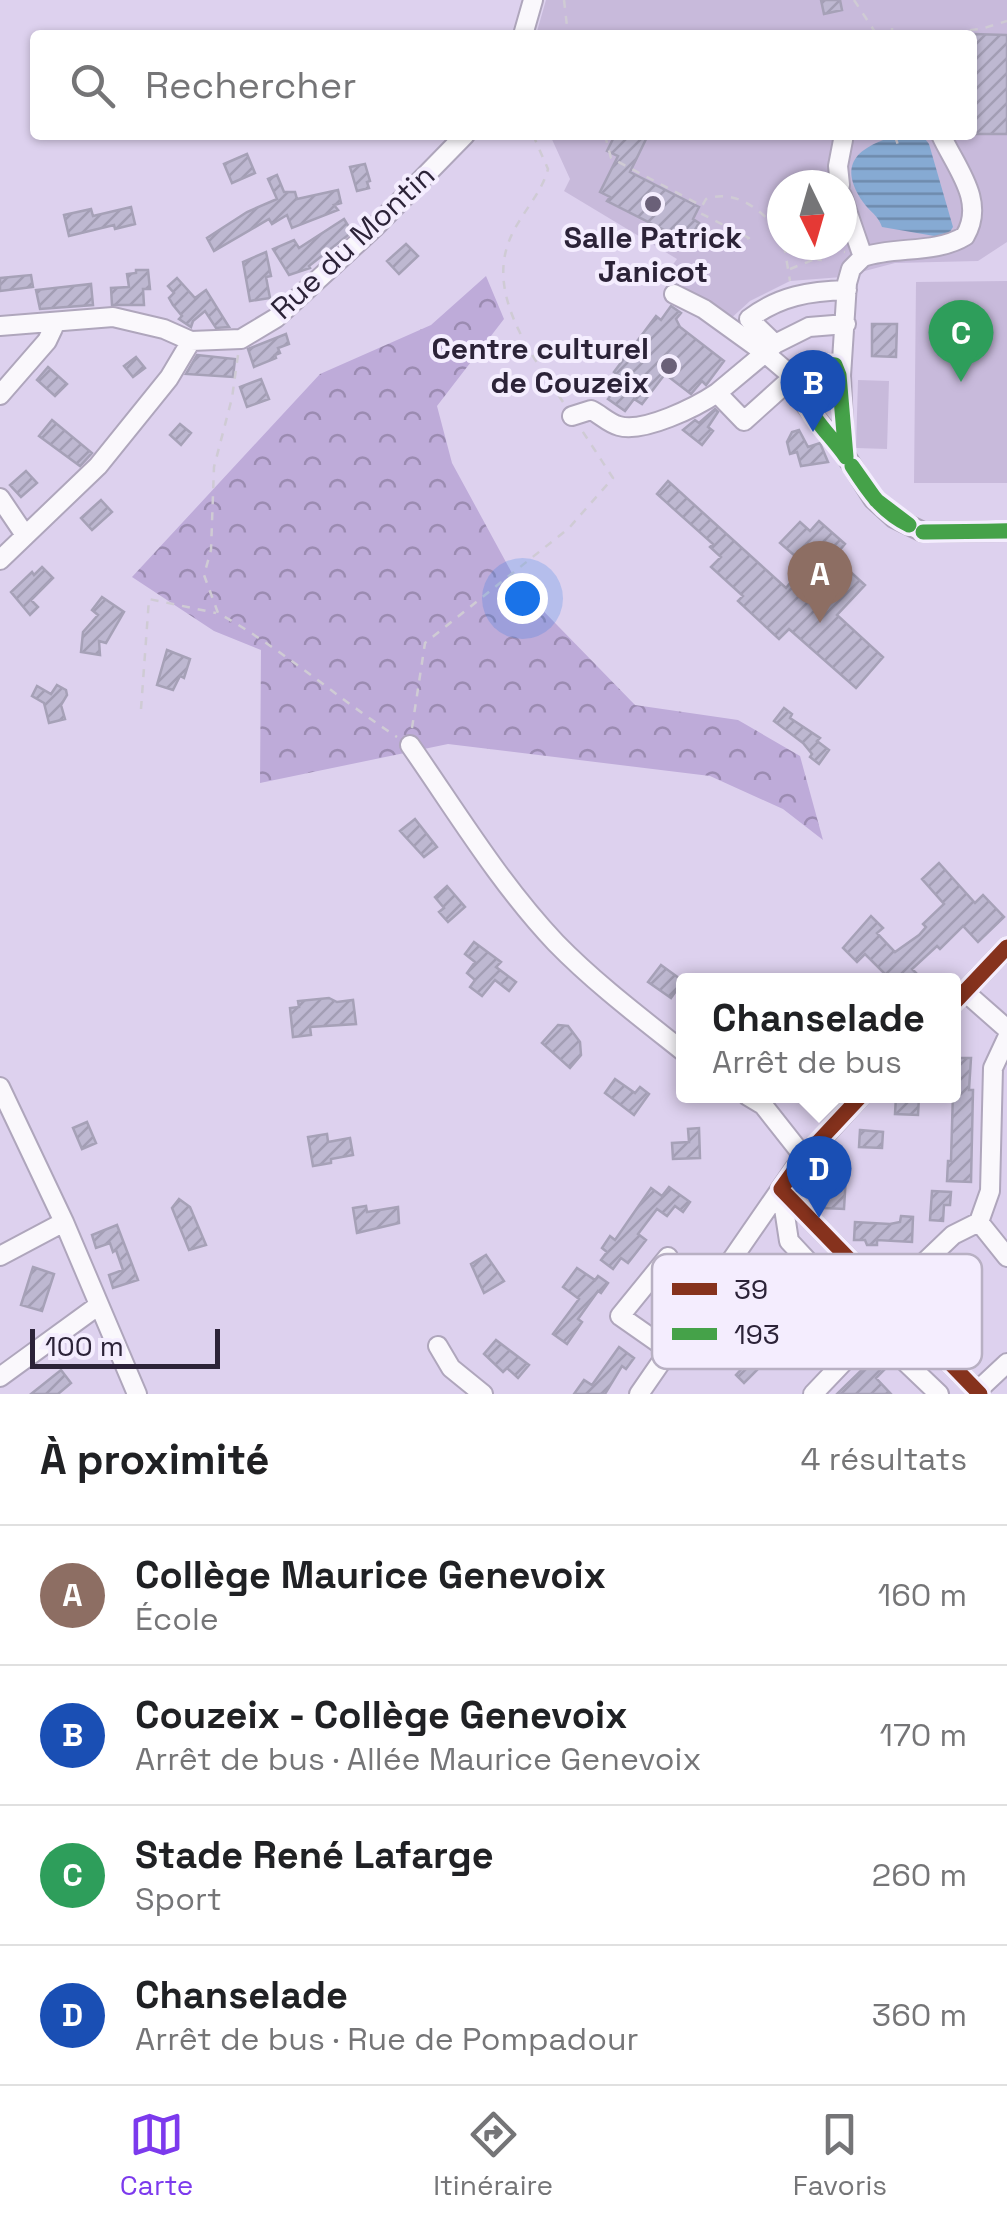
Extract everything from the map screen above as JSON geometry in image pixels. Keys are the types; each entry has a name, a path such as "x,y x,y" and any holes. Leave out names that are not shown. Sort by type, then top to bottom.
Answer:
{"street":[{"path":"524,30 533,0"},
{"name":"Rue du Montin","path":"0,326 113,317 164,328 191,341 241,339 276,318 374,228 460,140"},
{"path":"838,170 843,140"},
{"path":"844,453 841,376 848,275 863,257 886,250 945,245 965,236 974,212 973,200 943,140"},
{"path":"857,240 863,257"},
{"path":"846,290 793,296 749,320 796,380 804,403 844,453 872,499 894,518 923,532 1007,531"},
{"path":"674,294 770,349"},
{"path":"0,395 47,341 56,322"},
{"path":"572,416 591,410 612,424 633,427 686,409 717,393 770,349 808,327 846,324"},
{"path":"0,560 98,466 169,378 191,341"},
{"path":"717,393 744,421 796,380 804,367 819,363 835,365 841,376"},
{"path":"0,498 24,535"},
{"path":"410,746 522,904 556,943 676,1046"},
{"path":"961,997 1007,948"},
{"path":"961,999 1007,1028"},
{"path":"934,1254 953,1236 979,1222 990,1190 993,1068 1007,1038"},
{"path":"0,1087 64,1222 137,1394"},
{"path":"760,1103 804,1157"},
{"path":"737,1254 804,1157 854,1103"},
{"path":"781,1189 843,1254"},
{"path":"781,1189 789,1241 801,1254"},
{"path":"0,1256 64,1222"},
{"path":"979,1222 1007,1257"},
{"path":"652,1276 620,1316 652,1339"},
{"path":"0,1377 99,1306"},
{"path":"438,1346 451,1368 483,1394"},
{"path":"955,1369 978,1393 1007,1363"},
{"path":"639,1394 657,1369"},
{"path":"813,1394 837,1369"},
{"path":"913,1369 939,1394"}],"path":[{"path":"564,0 567,30"},
{"path":"854,0 873,30"},
{"path":"974,30 1007,21"},
{"path":"140,709 149,599 218,613 255,634 345,703 410,746 425,643 569,528 614,478 518,328 504,283 508,242 548,169 535,140"},
{"path":"605,140 610,158 702,206"},
{"path":"896,140 900,151"},
{"path":"684,251 748,238 700,213 706,199 715,196 745,202 767,219"},
{"path":"786,260 790,282"},
{"path":"788,270 811,260"},
{"path":"218,613 204,575 211,550 214,467 232,398 241,339"}],"green space":[{"path":"486,276 504,319 437,406 452,463 519,586 635,705 738,720 800,756 823,840 783,809 710,776 448,744 260,783 261,650 214,631 132,577 320,374 431,325"}],"shaded area":[{"path":"546,0 1007,0 1007,242 978,261 895,263 842,277 790,281 750,301 728,321 666,274 677,259 564,191 570,179 552,140 977,140 977,30 537,30"},
{"path":"1007,281 1007,483 914,483 916,282"},
{"path":"858,380 889,381 887,449 856,448"}],"water":[{"path":"884,140 926,140 953,227 946,238 882,227 857,192 857,170 852,170 852,166 864,150"}],"building":[{"path":"821,0 840,0 842,10 824,14"},
{"path":"977,34 1007,35 1007,134 977,134"},
{"name":"Salle Patrick Janicot","path":"612,140 646,140 630,172 699,207 693,219 699,223 688,242 607,201 610,197 600,192 618,156 607,151"},
{"path":"247,154 255,173 232,183 224,164"},
{"path":"365,164 369,188 357,191 350,167"},
{"path":"277,175 284,192 295,192 297,199 338,190 341,203 334,205 338,210 292,228 287,215 272,224 269,219 214,251 207,238 247,212 277,199 268,179"},
{"path":"131,207 135,224 69,236 64,215 91,209 93,216"},
{"path":"344,219 352,232 310,268 289,275 273,249 294,240 299,248"},
{"path":"406,244 418,256 399,274 387,261"},
{"path":"266,252 270,298 250,301 243,262"},
{"path":"148,270 150,289 143,289 144,305 112,305 111,288 129,287 127,274"},
{"path":"31,275 33,287 0,291 0,278"},
{"path":"177,278 195,298 206,290 229,327 216,328 205,311 191,327 179,319 182,316 169,298 174,293 168,286"},
{"path":"91,284 93,305 40,309 36,290"},
{"name":"Centre culturel de Couzeix","path":"671,306 681,313 676,319 680,327 724,361 706,385 702,381 691,394 665,374 642,404 634,399 625,411 608,399 624,379 614,372 656,316 661,320"},
{"path":"872,324 897,324 896,357 872,356"},
{"path":"286,334 289,344 278,348 276,358 254,367 248,349"},
{"path":"197,355 235,359 233,377 186,374"},
{"path":"136,357 145,368 133,377 124,366"},
{"path":"48,367 67,384 55,396 37,380"},
{"path":"261,379 269,399 247,407 240,387"},
{"path":"715,409 718,412 708,427 713,431 702,445 683,430 695,420 699,423"},
{"path":"52,420 92,453 80,466 39,436"},
{"path":"180,424 191,433 181,445 170,435"},
{"path":"799,430 808,447 820,443 828,462 801,466 797,452 790,454 787,442 792,432"},
{"path":"26,471 37,483 21,497 10,485"},
{"path":"668,481 786,588 795,577 818,576 780,543 800,522 810,531 819,521 845,544 834,557 865,585 837,615 883,657 856,688 789,629 779,639 738,601 743,596 711,567 721,557 710,547 713,544 657,494"},
{"path":"101,500 112,512 92,530 81,518"},
{"path":"42,567 53,578 31,600 38,607 30,615 11,592"},
{"path":"102,597 124,612 106,643 99,641 100,655 81,652 83,632 98,615 92,610"},
{"path":"167,650 190,659 184,678 180,676 173,690 157,685"},
{"path":"57,685 66,690 61,705 65,719 49,723 44,703 32,696 37,686 51,694"},
{"path":"784,708 792,714 790,718 820,738 817,741 829,750 819,764 803,743 774,721"},
{"path":"415,819 437,847 424,857 400,831"},
{"path":"939,863 975,903 983,895 1004,917 978,942 963,926 912,969 916,973 884,973 865,954 857,962 843,948 871,916 883,928 877,933 895,952 926,927 923,924 944,904 922,879"},
{"path":"447,886 465,907 448,922 439,912 444,908 435,897"},
{"path":"474,942 501,962 496,967 516,982 509,991 495,980 482,996 470,987 475,980 467,973 475,962 465,954"},
{"path":"661,965 676,976 676,991 671,998 648,982"},
{"path":"329,998 337,1002 353,1000 356,1024 310,1027 311,1035 293,1037 290,1008 299,1007 298,1001"},
{"path":"558,1025 568,1026 580,1042 581,1055 570,1068 542,1043"},
{"path":"961,1058 971,1058 971,1182 947,1181 953,1103 961,1103"},
{"path":"615,1079 635,1093 640,1087 649,1094 634,1115 605,1093"},
{"path":"896,1103 919,1103 918,1115 895,1114"},
{"path":"87,1122 96,1143 82,1149 73,1128"},
{"path":"699,1128 700,1158 673,1159 672,1143 689,1142 688,1129"},
{"path":"860,1130 883,1132 882,1148 859,1147"},
{"path":"327,1134 328,1142 350,1138 353,1155 313,1166 308,1137"},
{"path":"830,1174 846,1175 844,1209 824,1208 824,1197 830,1197"},
{"path":"669,1187 690,1202 683,1212 675,1206 667,1216 657,1209 638,1234 646,1240 628,1263 621,1258 613,1269 601,1260 607,1252 602,1248 610,1236 615,1240 651,1188 662,1196"},
{"path":"932,1191 951,1192 950,1205 944,1205 943,1221 930,1220"},
{"path":"179,1199 190,1207 206,1245 189,1250 172,1208"},
{"path":"366,1206 367,1212 398,1207 399,1223 357,1233 353,1208"},
{"path":"901,1216 913,1217 912,1242 877,1240 877,1245 867,1245 865,1240 854,1240 855,1222 890,1224 900,1222"},
{"path":"117,1225 138,1280 113,1288 109,1275 123,1270 116,1250 113,1252 110,1243 96,1248 92,1235"},
{"path":"486,1255 504,1281 484,1293 471,1264"},
{"path":"33,1267 54,1274 42,1311 21,1305"},
{"path":"577,1268 608,1283 578,1319 582,1322 567,1344 553,1334 579,1299 563,1287"},
{"path":"496,1340 529,1365 518,1378 507,1368 503,1372 484,1354"},
{"path":"619,1347 634,1358 626,1369 622,1366 605,1394 574,1394 584,1380 592,1385"},
{"path":"742,1369 758,1369 744,1383 736,1375"},
{"path":"863,1369 885,1369 876,1378 891,1394 837,1394"},
{"path":"61,1370 71,1383 58,1394 31,1394"}],"transit line":[{"name":"193","path":"819,363 835,365 839,375 846,457 813,415 803,393 804,367 819,363"},
{"name":"193","path":"852,466 876,500 909,525"},
{"name":"193","path":"852,466 883,507 909,525"},
{"name":"193","path":"1007,531 926,532 923,532 1007,531"},
{"name":"39","path":"961,996 1007,947"},
{"name":"39","path":"781,1189 804,1157 854,1103"},
{"name":"39","path":"781,1189 844,1254"},
{"name":"39","path":"956,1369 980,1394"}],"place":[{"name":"Salle Patrick Janicot","path":"653,204"},
{"name":"Centre culturel de Couzeix","path":"669,366"},
{"name":"Stade René Lafarge","path":"961,382"},
{"name":"Couzeix - Collège Genevoix","path":"813,432"},
{"name":"Collège Maurice Genevoix","path":"820,623"},
{"name":"Chanselade","path":"819,1218"}]}
